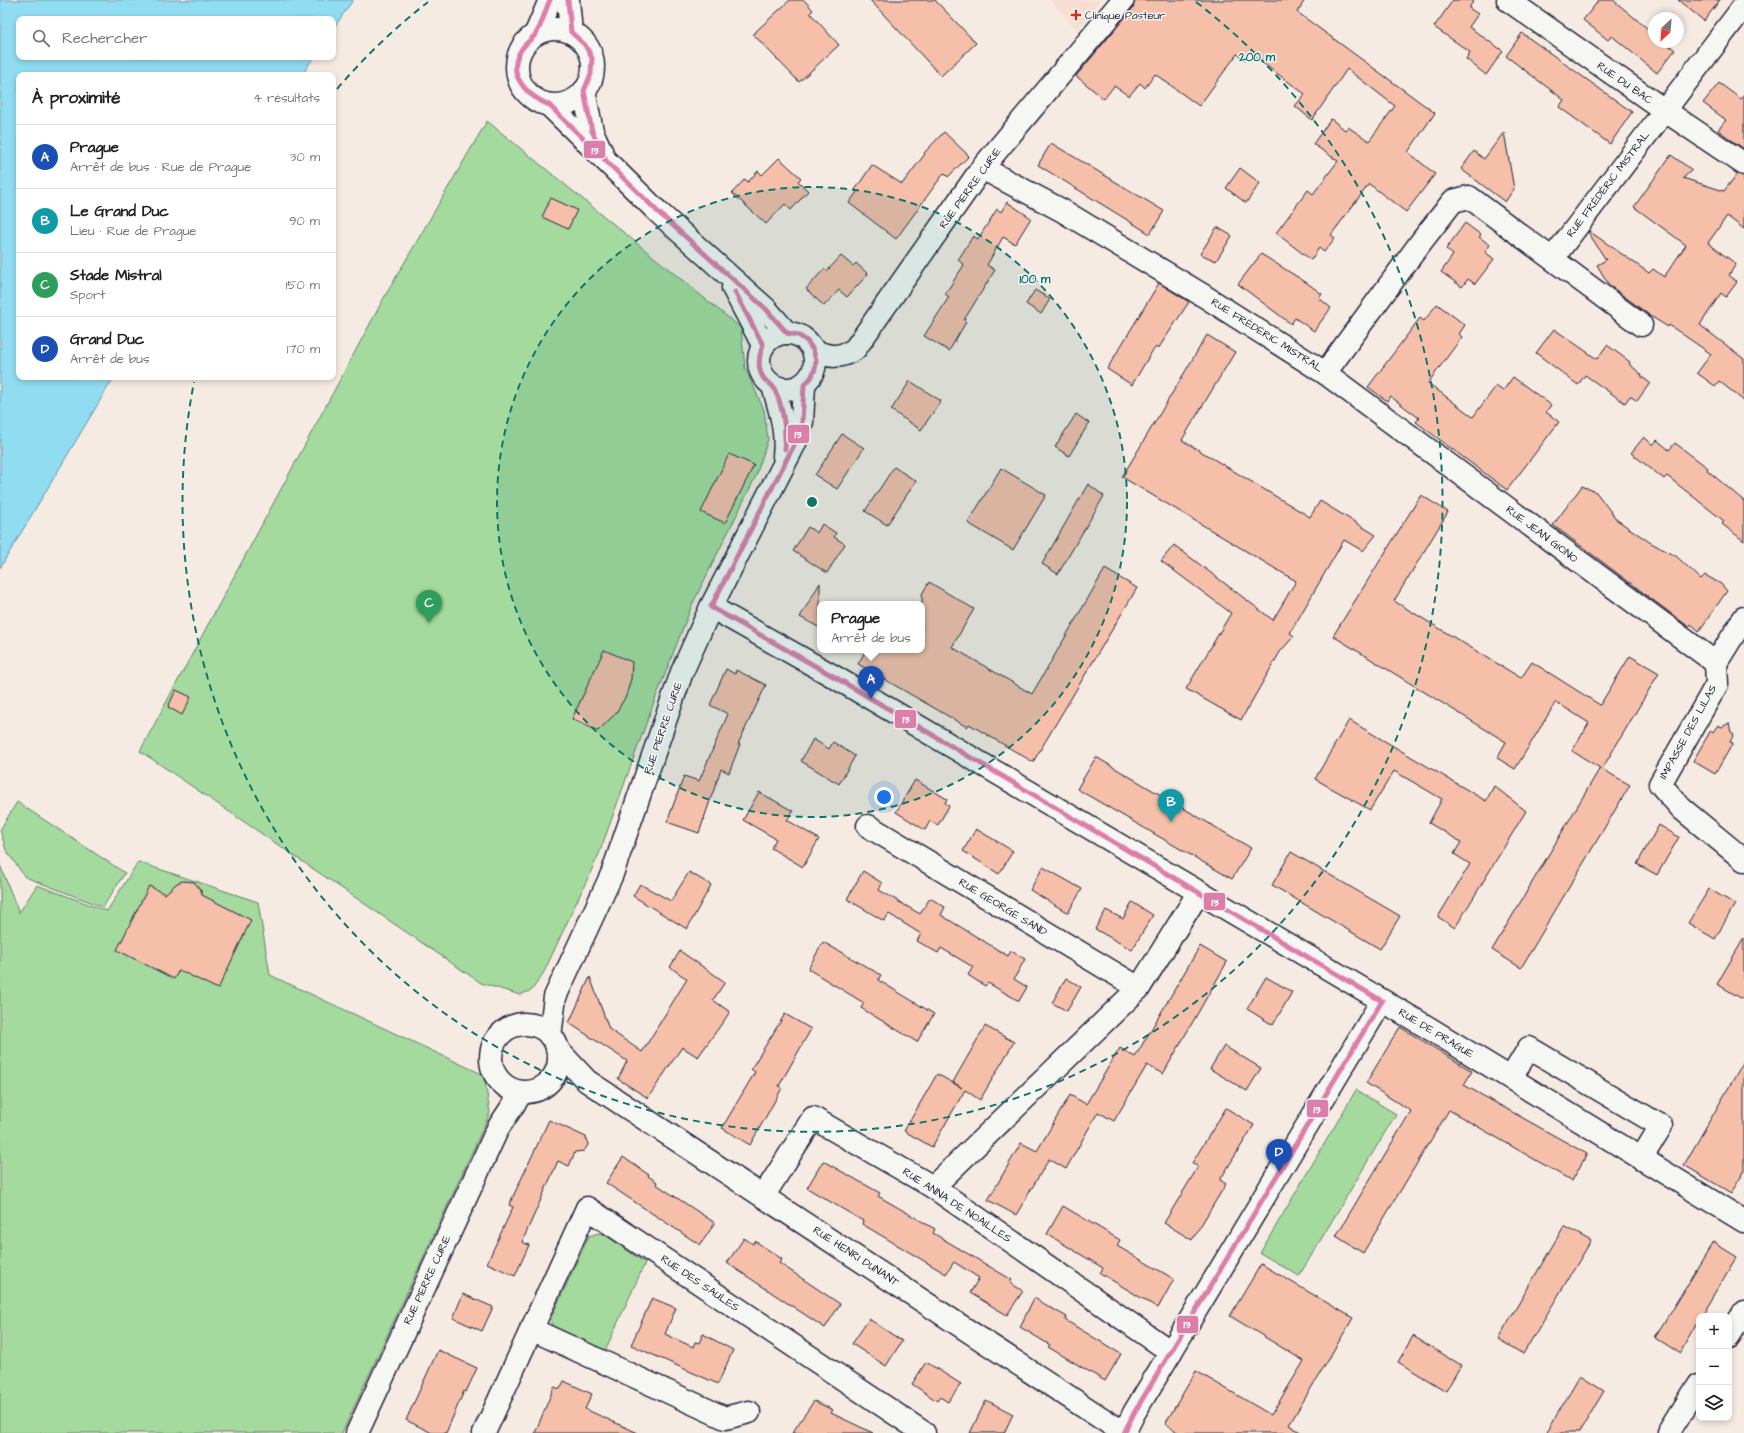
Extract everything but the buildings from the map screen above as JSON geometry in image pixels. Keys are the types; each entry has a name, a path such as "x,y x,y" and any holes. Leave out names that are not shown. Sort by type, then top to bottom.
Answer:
{"street":[{"path":"536,34 550,0"},
{"path":"568,0 571,32"},
{"name":"RUE PIERRE CURIE","path":"813,350 824,356 836,357 846,356 856,349 982,168 1123,0"},
{"name":"RUE DU BAC","path":"1508,0 1664,110 1744,164"},
{"name":"RUE FRÉDÉRIC MISTRAL","path":"1553,258 1744,6"},
{"path":"586,100 574,100 562,104 549,105 535,100 527,93 518,78 517,65 519,52 526,41 536,34 548,29 560,29 571,32 581,38 591,55 593,68 586,100 592,131 605,159"},
{"path":"549,105 673,227 766,309 787,332"},
{"name":"RUE FRÉDÉRIC MISTRAL","path":"982,168 1062,211 1120,245 1204,296 1325,373 1453,201 1469,197 1553,258 1641,325"},
{"path":"722,270 750,316 763,345"},
{"path":"787,332 798,335 807,341 813,350 816,360 815,369 811,378 804,385 794,389 783,390 773,386 766,380 758,363 759,354 763,345 770,338 778,334 787,332"},
{"name":"RUE JEAN GIONO","path":"1325,373 1716,664"},
{"name":"RUE PIERRE CURIE","path":"554,1042 555,997 612,874 682,672 711,607 795,443 802,422 804,385"},
{"name":"RUE PIERRE CURIE","path":"773,386 783,420 786,440 784,466"},
{"name":"RUE DE PRAGUE","path":"711,607 840,680 1199,892 1510,1078 1744,1221"},
{"path":"1716,664 1744,618"},
{"name":"IMPASSE DES LILAS","path":"1716,664 1717,684 1660,784 1682,809 1744,860"},
{"name":"RUE GEORGE SAND","path":"868,826 1139,988"},
{"path":"933,1187 1139,988 1199,892"},
{"name":"RUE PIERRE CURIE","path":"524,1024 555,997"},
{"path":"1124,1433 1382,1001"},
{"path":"524,1024 543,1030 554,1042 558,1062 553,1076 540,1088 522,1092 511,1089 501,1082 494,1073 491,1062 491,1050 503,1031 513,1026 524,1024"},
{"name":"RUE HENRI DUNANT","path":"554,1042 587,1080 1124,1433"},
{"path":"1510,1078 1529,1048 1661,1126 1641,1159"},
{"name":"RUE HENRI DUNANT","path":"553,1076 587,1080"},
{"name":"RUE PIERRE CURIE","path":"498,1128 501,1082"},
{"name":"RUE PIERRE CURIE","path":"357,1433 498,1128 522,1092"},
{"name":"RUE ANNA DE NOAILLES","path":"764,1195 813,1118 933,1187 1171,1352"},
{"name":"RUE DES SAULES","path":"484,1433 587,1208 924,1433"},
{"path":"1732,1331 1744,1312"},
{"path":"531,1329 725,1418 749,1412"},
{"path":"1669,1433 1696,1390"}],"shaded area":[{"name":"Clinique Pasteur","path":"1050,0 1100,0 1077,30"}],"green space":[{"path":"487,121 741,328 745,368 764,410 768,439 756,476 692,605 651,710 599,854 544,972 532,990 520,995 481,983 140,751 385,296"},
{"path":"17,802 125,873 103,907 25,877 6,850 0,830"},
{"path":"138,862 258,902 270,975 484,1075 490,1113 342,1433 0,1433 0,865 19,913 37,885 107,911"},
{"path":"1356,1090 1396,1114 1299,1276 1260,1253"},
{"path":"598,1233 604,1234 645,1263 604,1353 555,1330 551,1323 551,1318 589,1236"}],"water":[{"path":"0,0 353,0 336,25 336,16 16,16 16,60 312,60 304,72 16,72 16,380 112,380 0,568"}],"transit line":[{"name":"13","path":"550,0 537,32 521,50 517,59 517,76 521,84 534,96 549,105 658,212 766,309 787,333 798,335 807,341 813,350 816,360 815,369 811,378 804,385 802,422 795,443 711,607"},
{"name":"13","path":"568,0 571,32 585,45 592,58 591,74 584,91 592,131 605,158"},
{"name":"13","path":"735,292 763,345 760,354 760,372 765,380 772,385 780,402 785,434 785,449"},
{"name":"13","path":"711,607 833,676 1382,1001"},
{"name":"13","path":"1124,1433 1134,1413 1382,1001"}],"place":[{"name":"Clinique Pasteur","path":"1076,15"},
{"name":"Stade Mistral","path":"429,623"},
{"name":"Prague","path":"871,699"},
{"name":"Le Grand Duc","path":"1171,822"},
{"name":"Grand Duc","path":"1279,1172"}]}
